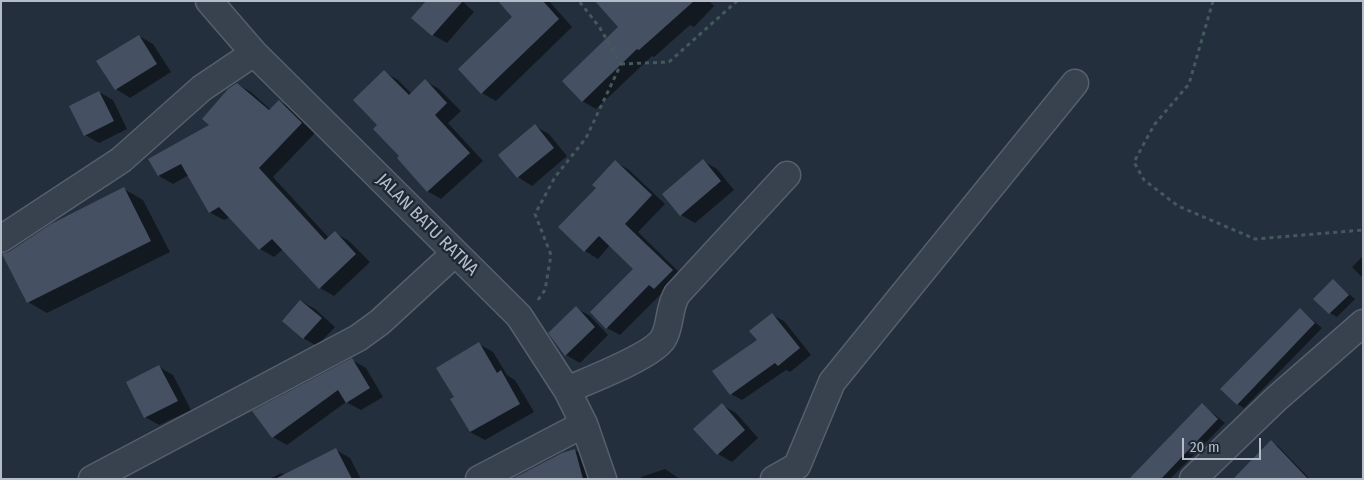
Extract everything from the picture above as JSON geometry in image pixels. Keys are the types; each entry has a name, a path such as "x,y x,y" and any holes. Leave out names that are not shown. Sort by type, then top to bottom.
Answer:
{"street":[{"name":"JALAN BATU RATNA","path":"209,1 254,53 519,316 567,390 584,424 603,479"},
{"path":"1,239 121,160 202,88 254,53"},
{"path":"774,479 797,466 832,382 1075,82"},
{"path":"567,390 647,352 662,341 666,334 669,310 677,294 787,175"},
{"path":"92,479 358,338 380,322 455,253"},
{"path":"1193,479 1276,399 1363,323"},
{"path":"479,479 584,424"}],"path":[{"path":"578,1 600,28 621,64"},
{"path":"621,64 669,62 737,1"},
{"path":"1213,1 1189,84 1154,125 1134,162 1144,180 1178,206 1255,239 1363,230"},
{"path":"519,316 532,308 545,290 550,255 535,214 555,178 586,138 621,64"}],"building":[{"path":"426,1 463,1 432,36 411,18"},
{"path":"498,1 543,1 559,19 481,94 458,69 512,17"},
{"path":"595,1 694,1 639,50 637,49 582,102 562,81 618,27"},
{"path":"139,35 157,64 115,90 96,61"},
{"path":"384,70 409,95 425,79 447,103 435,115 470,153 427,192 397,158 399,156 373,129 377,125 353,100"},
{"path":"237,83 269,110 279,100 302,123 259,168 325,240 335,231 356,254 319,289 272,239 259,250 219,207 209,213 181,164 158,176 148,159 209,125 202,119 228,89"},
{"path":"99,91 114,121 84,136 69,106"},
{"path":"535,124 554,148 517,178 498,155"},
{"path":"703,159 721,181 680,216 662,194"},
{"path":"615,160 652,195 625,224 673,270 654,289 649,285 606,329 590,312 633,269 599,236 584,252 558,227 596,188 592,185"},
{"path":"124,187 151,241 27,303 2,254 9,252 51,224"},
{"path":"1333,279 1349,295 1329,314 1313,299"},
{"path":"300,300 322,318 303,339 282,321"},
{"path":"576,306 595,327 565,356 548,333"},
{"path":"1300,308 1315,323 1237,405 1220,389"},
{"path":"772,313 800,348 778,366 775,363 730,395 712,371 757,340 749,331"},
{"path":"479,342 497,373 501,370 520,404 470,432 450,399 454,397 436,368"},
{"path":"352,358 370,388 346,403 338,390 272,438 252,411"},
{"path":"159,365 178,401 144,418 126,382"},
{"path":"722,403 745,430 717,455 693,429"},
{"path":"1202,403 1218,419 1161,479 1129,479"},
{"path":"1271,440 1308,479 1233,479"},
{"path":"336,448 352,479 275,479"},
{"path":"575,449 583,479 512,479 562,453"}]}
